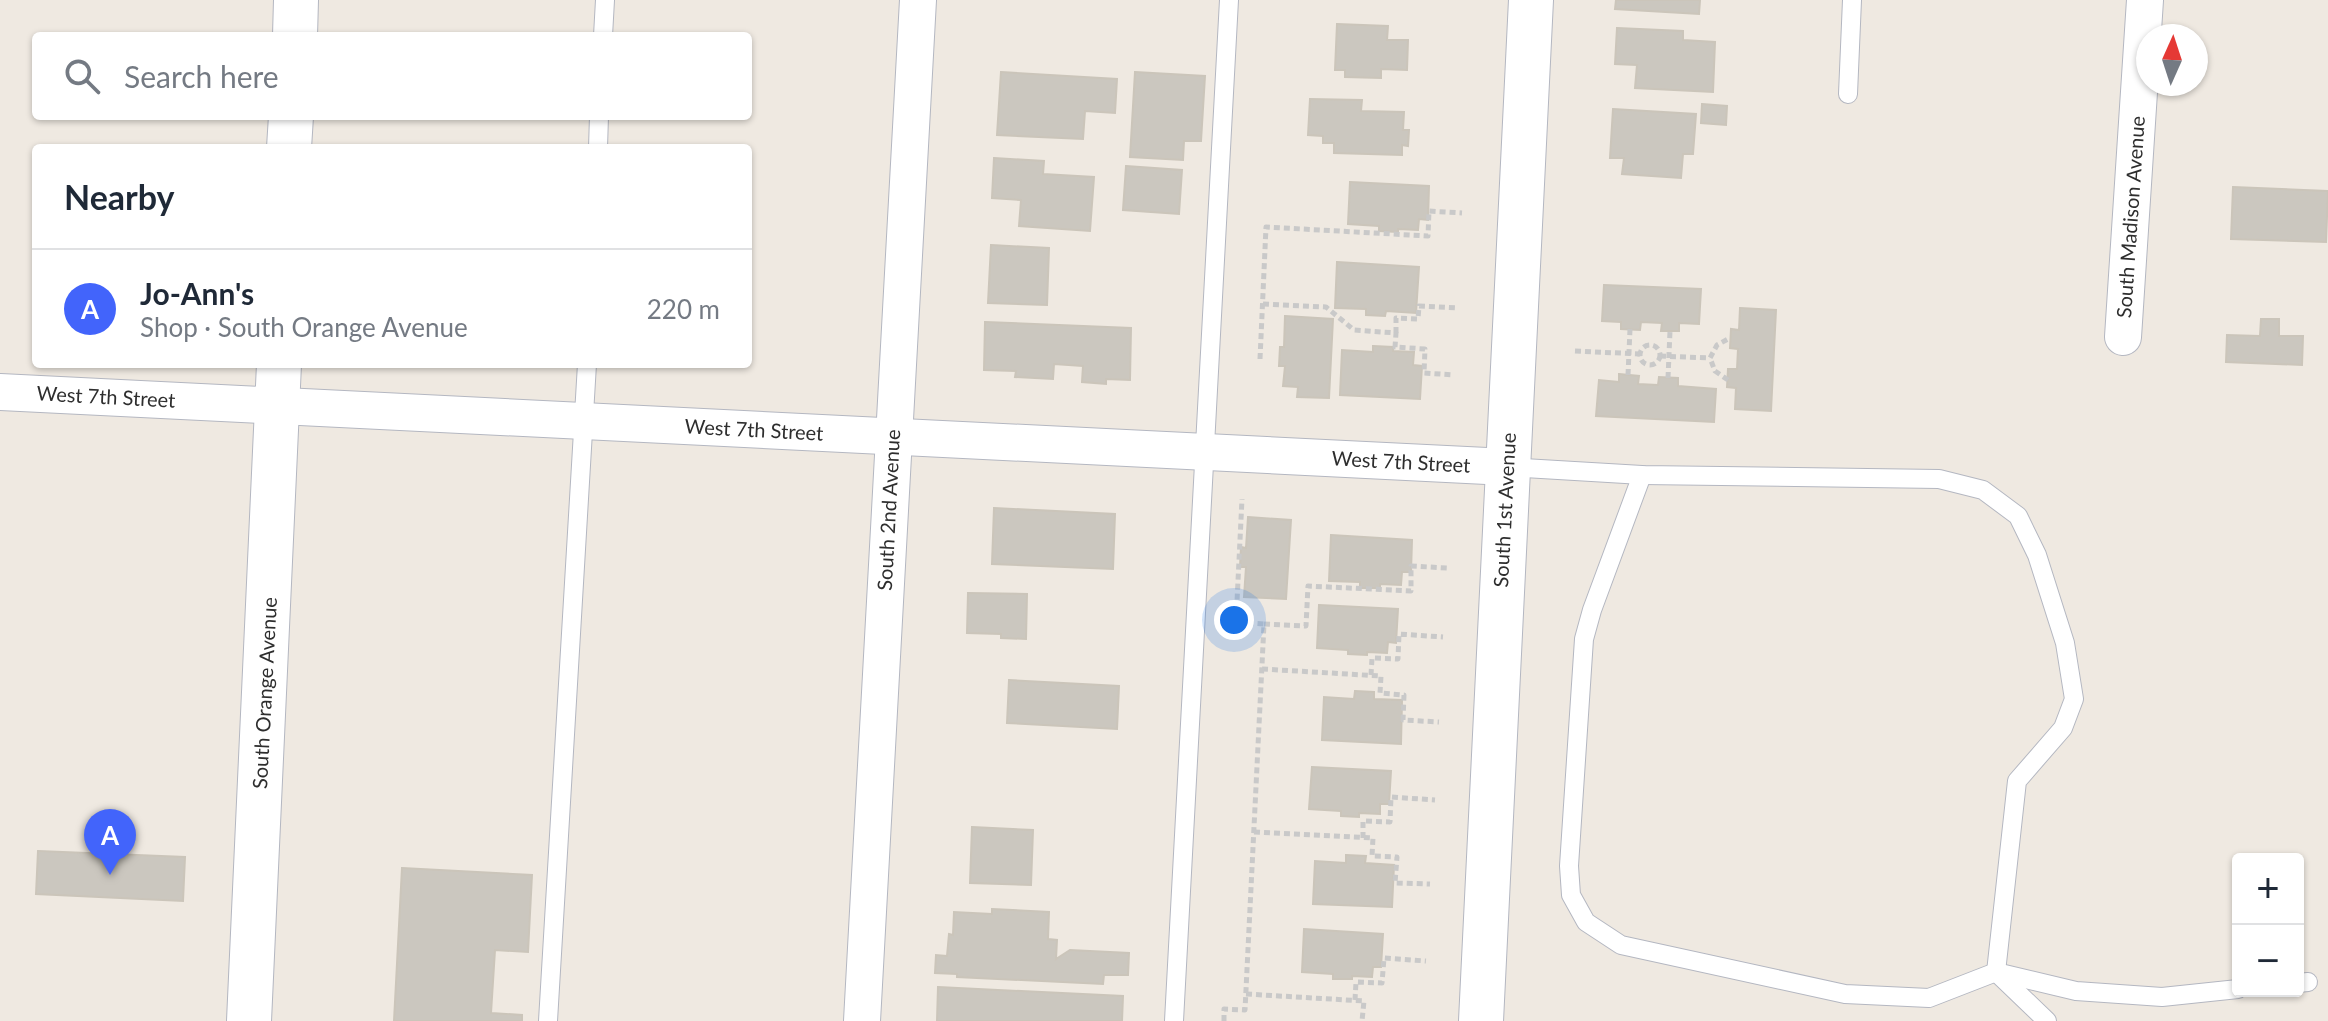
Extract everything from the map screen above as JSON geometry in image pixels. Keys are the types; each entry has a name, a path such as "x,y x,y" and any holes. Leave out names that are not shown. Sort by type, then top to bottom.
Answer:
{"street":[{"path":"295,32 296,0"},
{"name":"South 2nd Avenue","path":"862,1021 918,0"},
{"name":"South 1st Avenue","path":"1481,1021 1531,0"},
{"name":"South Madison Avenue","path":"2123,337 2145,0"},
{"path":"289,144 291,120"},
{"name":"West 7th Street","path":"0,392 279,384 584,422 1507,467"},
{"name":"South Orange Avenue","path":"249,1021 279,384"}],"lane":[{"path":"603,32 605,0"},
{"path":"1174,1021 1229,0"},
{"path":"1848,94 1852,0"},
{"path":"598,144 599,120"},
{"path":"548,1021 587,368"},
{"path":"1507,467 1642,475 1939,479 1983,490 2018,516 2037,555 2065,643 2074,699 2063,728 2017,781 1996,972"},
{"path":"1642,475 1584,639 1569,866 1571,895 1586,922 1621,945 1845,994 1929,998 1996,972 2076,991 2162,997 2232,990"},
{"path":"1996,972 2047,1021"}],"path":[{"path":"1260,359 1266,227 1428,236 1429,211 1462,213"},
{"path":"1263,304 1326,307 1354,330 1396,333"},
{"path":"1454,375 1424,373 1425,349 1395,347 1396,318 1418,319 1419,306 1458,308"},
{"path":"1628,375 1630,329"},
{"path":"1668,378 1670,331"},
{"path":"1728,380 1715,371 1710,358 1717,345 1730,338"},
{"path":"1651,345 1657,347 1660,356 1655,364 1647,365 1640,354 1644,346 1651,345"},
{"path":"1575,351 1640,354"},
{"path":"1660,356 1710,358"},
{"path":"1242,499 1236,622 1306,626 1308,586 1411,591 1411,566 1447,568"},
{"path":"1224,1021 1224,1009 1245,1010 1264,624"},
{"path":"1371,675 1372,658 1398,659 1399,634 1443,637"},
{"path":"1262,669 1381,676 1380,693 1404,695 1403,720 1439,722"},
{"path":"1363,838 1363,821 1390,822 1391,797 1435,800"},
{"path":"1254,832 1373,838 1372,856 1397,857 1395,883 1430,884"},
{"path":"1355,1000 1356,982 1382,983 1384,958 1426,961"},
{"path":"1246,994 1364,1001 1362,1021"}],"building":[{"path":"1616,0 1700,0 1699,14 1615,9"},
{"path":"1337,24 1388,26 1387,40 1408,40 1407,70 1381,69 1381,78 1345,77 1345,70 1335,70"},
{"path":"1617,28 1683,31 1683,40 1715,42 1713,92 1635,88 1637,65 1615,64"},
{"path":"1001,72 1117,79 1115,113 1085,111 1083,139 997,135"},
{"path":"1135,72 1205,76 1201,141 1184,141 1183,160 1130,157"},
{"path":"1310,99 1362,100 1361,111 1404,112 1403,130 1409,130 1408,146 1402,145 1402,155 1334,153 1334,143 1323,143 1323,136 1308,135"},
{"path":"1702,104 1727,106 1726,125 1701,123"},
{"path":"1613,109 1696,114 1693,154 1683,154 1681,178 1622,174 1624,158 1610,158"},
{"path":"994,158 1044,161 1043,174 1094,177 1090,231 1019,226 1021,200 992,198"},
{"path":"1126,166 1182,170 1179,214 1123,210"},
{"path":"1350,182 1429,186 1428,220 1419,219 1418,230 1398,229 1398,232 1379,231 1379,226 1348,224"},
{"path":"2233,187 2328,191 2326,242 2231,239"},
{"path":"991,245 1049,248 1047,305 988,303"},
{"path":"1337,262 1419,267 1416,313 1386,311 1385,316 1366,315 1366,309 1335,308"},
{"path":"1604,285 1701,289 1699,324 1679,323 1679,331 1661,331 1662,323 1641,322 1640,330 1621,329 1621,322 1602,321"},
{"path":"1740,308 1776,310 1771,411 1735,409 1736,388 1727,387 1728,369 1737,369 1738,349 1730,348 1731,329 1739,330"},
{"path":"1285,316 1333,319 1329,398 1297,397 1298,387 1283,386 1285,366 1279,366 1280,347 1284,347"},
{"path":"2261,319 2279,319 2279,336 2303,336 2302,365 2226,362 2227,335 2260,336"},
{"path":"985,322 1131,328 1130,380 1106,379 1106,384 1082,382 1083,366 1054,364 1053,379 1015,377 1016,371 984,370"},
{"path":"1373,346 1414,352 1413,365 1422,366 1420,399 1340,395 1342,350 1373,352"},
{"path":"1619,374 1639,376 1638,384 1658,385 1659,377 1678,378 1678,386 1716,389 1714,422 1596,416 1599,380 1619,382"},
{"path":"994,508 1115,514 1113,569 992,564"},
{"path":"1248,517 1291,520 1286,599 1244,597 1246,567 1240,567 1241,547 1246,548"},
{"path":"1331,535 1412,540 1411,572 1402,572 1401,585 1380,584 1380,588 1360,588 1360,582 1329,581"},
{"path":"968,593 1027,594 1026,639 1001,638 1001,634 967,633"},
{"path":"1319,605 1398,609 1396,643 1388,642 1387,653 1367,652 1367,655 1317,648"},
{"path":"1009,680 1119,686 1117,729 1007,723"},
{"path":"1355,691 1374,692 1374,699 1402,700 1401,744 1322,740 1324,697 1354,699"},
{"path":"1312,767 1391,771 1389,804 1380,804 1380,814 1359,813 1359,817 1341,816 1341,811 1309,809"},
{"path":"972,827 1033,830 1031,885 970,883"},
{"path":"38,851 185,857 183,901 36,894"},
{"path":"1346,855 1366,856 1365,863 1394,865 1392,907 1313,904 1315,861 1346,863"},
{"path":"402,868 532,875 528,952 495,950 491,1013 522,1015 522,1021 394,1021"},
{"path":"992,909 1049,912 1048,939 1057,940 1056,959 1070,950 1129,953 1128,975 1104,975 1103,984 957,977 957,974 935,973 936,955 947,956 949,934 953,935 954,912 992,914"},
{"path":"1304,929 1383,934 1381,967 1373,967 1372,977 1352,976 1352,979 1333,979 1333,974 1302,972"},
{"path":"938,987 1123,996 1122,1021 937,1021"}],"place":[{"name":"Jo-Ann's","path":"110,875"}]}
